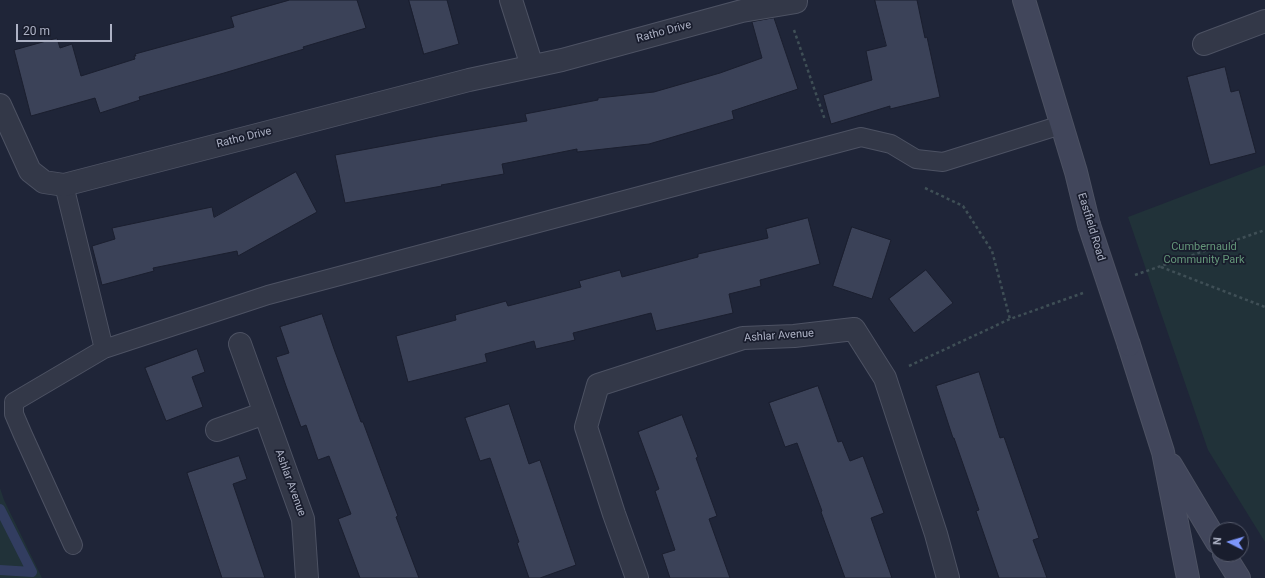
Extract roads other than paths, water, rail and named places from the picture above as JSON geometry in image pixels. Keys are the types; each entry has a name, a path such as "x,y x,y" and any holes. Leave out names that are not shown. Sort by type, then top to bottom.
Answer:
{"street":[{"path":"511,0 532,66"},
{"name":"Ratho Drive","path":"0,105 30,171 44,182 64,184 462,82 562,60 742,11 796,2 796,0"},
{"name":"Eastfield Road","path":"1024,0 1076,172 1089,225 1163,452 1188,578"},
{"path":"1204,44 1265,21"},
{"name":"Ashlar Avenue","path":"637,578 614,514 586,427 598,385 742,338 794,336 854,329 885,378 936,534 948,578"},
{"name":"Ashlar Avenue","path":"240,344 303,519 307,578"},
{"path":"217,430 265,413"},
{"name":"Eastfield Road","path":"1163,452 1209,529"},
{"path":"1229,562 1239,578"}],"lane":[{"path":"73,545 14,414 14,402 104,349 268,295 861,137 891,144 916,159 943,162 1061,125"},
{"path":"64,184 104,349"}],"waterway":[{"path":"0,509 32,572 0,570"}],"park label":[{"name":"Cumbernauld Community Park","path":"1204,253"}]}
